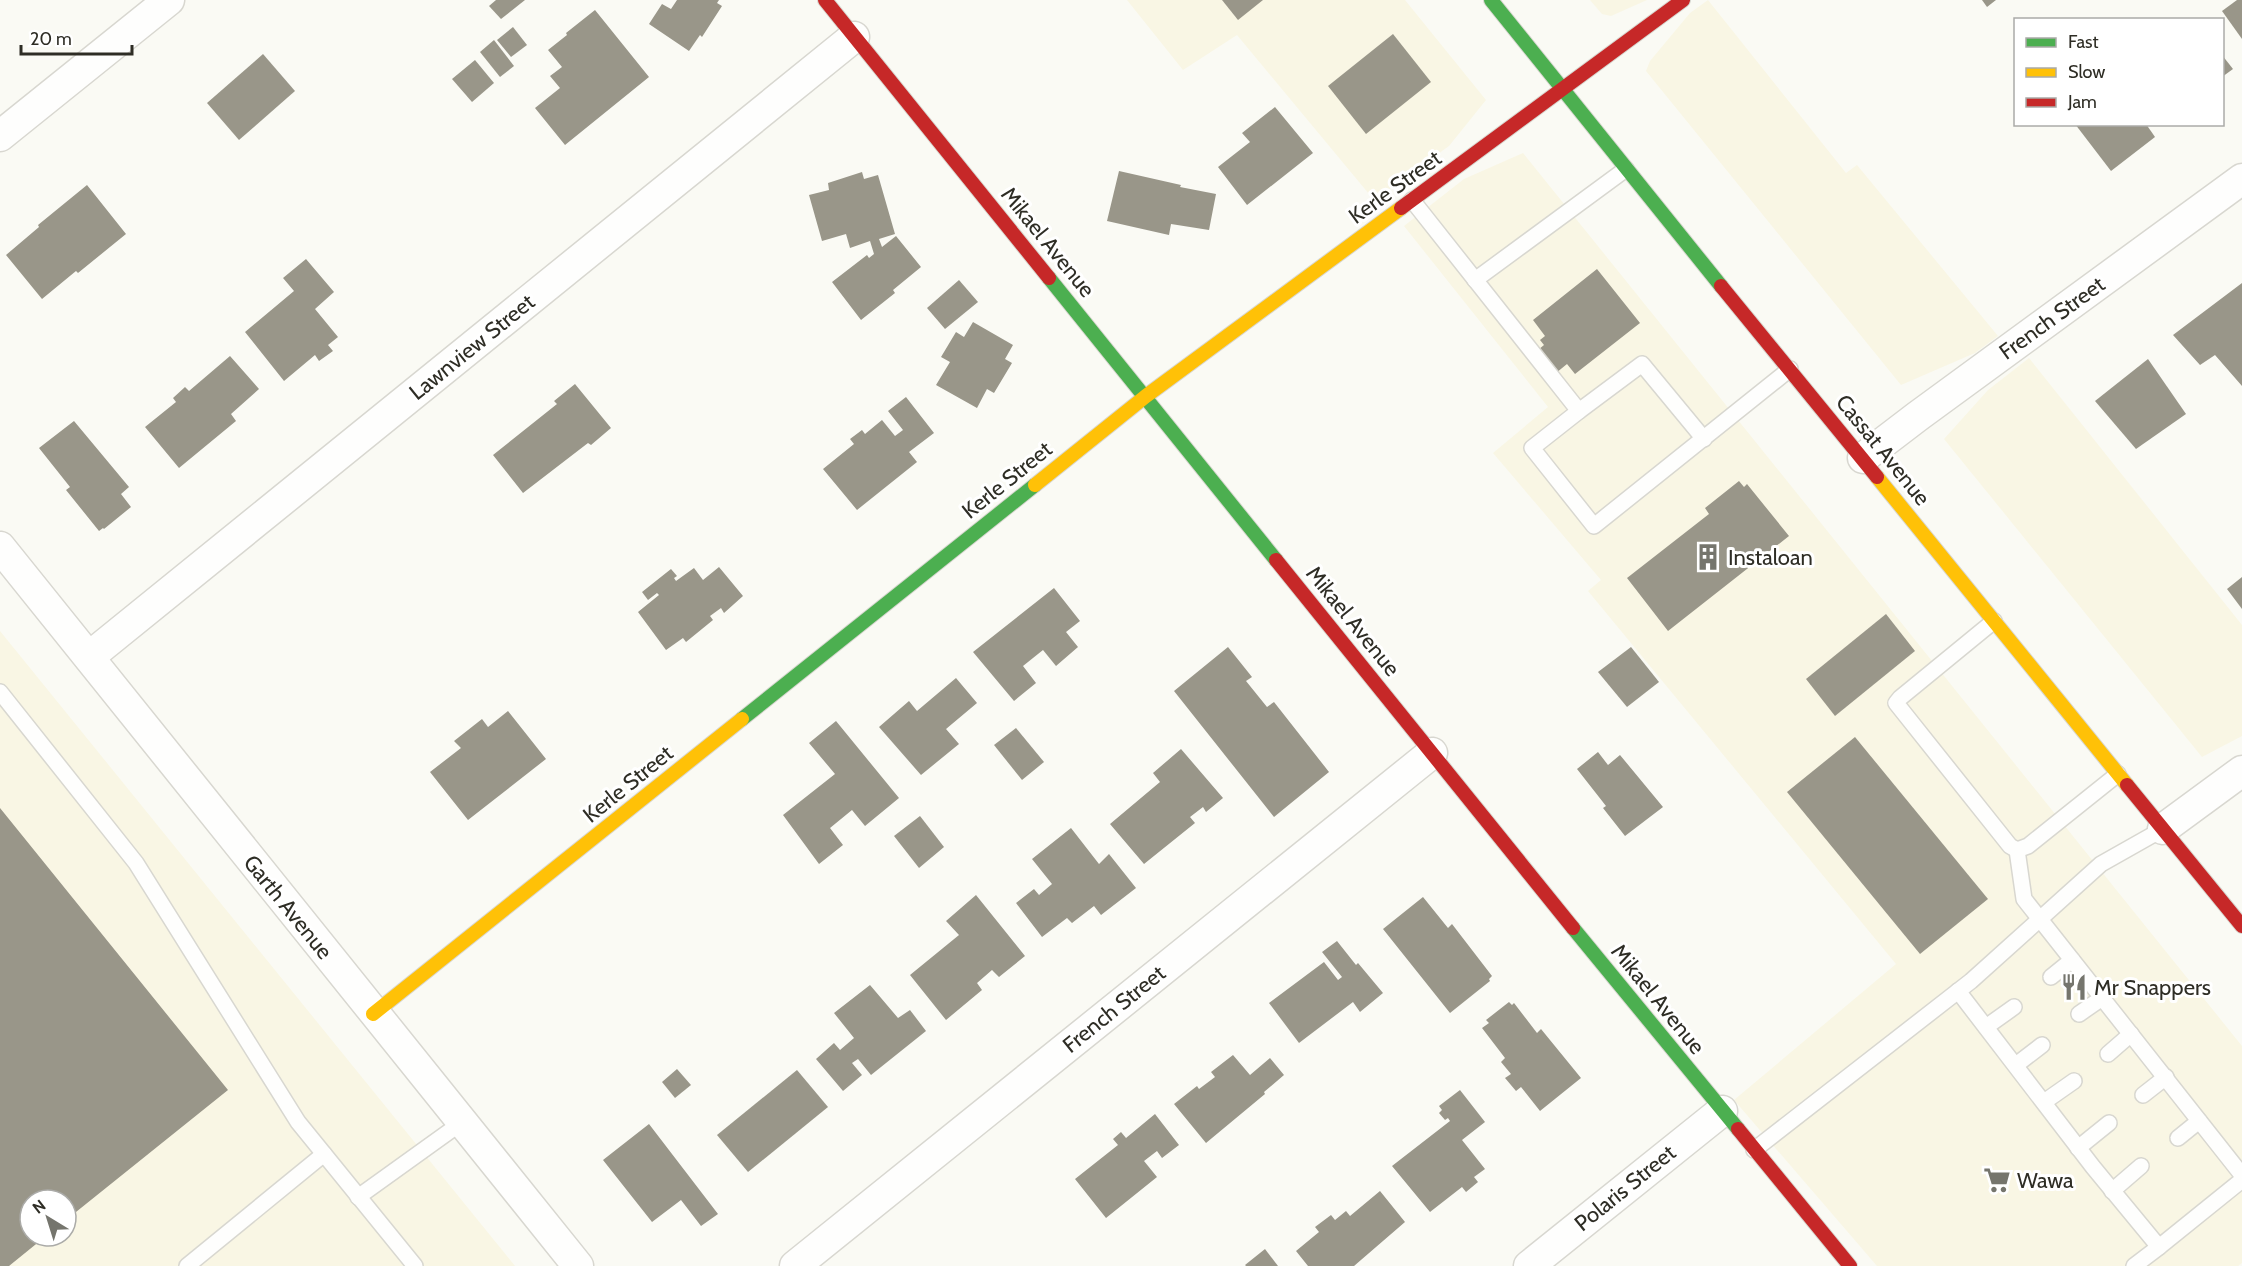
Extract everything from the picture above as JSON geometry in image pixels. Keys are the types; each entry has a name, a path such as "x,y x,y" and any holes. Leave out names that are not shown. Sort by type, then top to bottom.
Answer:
{"street":[{"path":"0,136 169,0"},
{"name":"Mikael Avenue","path":"825,0 1432,753 1850,1266"},
{"name":"Cassat Avenue","path":"1491,0 2242,926"},
{"name":"Kerle Street","path":"374,1014 1146,396 1683,0"},
{"name":"Lawnview Street","path":"89,657 854,37"},
{"name":"French Street","path":"1863,458 2242,179"},
{"name":"Garth Avenue","path":"0,547 578,1266"},
{"name":"French Street","path":"795,1266 1432,753"},
{"path":"2163,830 2242,771"},
{"name":"Polaris Street","path":"1528,1266 1722,1111"}],"lane":[{"path":"1475,280 1626,169"},
{"path":"1412,200 1579,411"},
{"path":"1704,439 1642,364 1532,448 1594,526 1704,439 1790,369"},
{"path":"1994,621 1899,698 1896,703 2010,846 2017,850 2028,846 2118,774"},
{"path":"0,692 136,863 298,1122 415,1266"},
{"path":"1754,1150 1958,991 2101,864 2163,830"},
{"path":"2017,850 2024,899 2242,1175"},
{"path":"2051,977 2072,960"},
{"path":"1958,991 2078,1148 2158,1247"},
{"path":"2079,1014 2102,998"},
{"path":"1986,1027 2014,1006"},
{"path":"2108,1054 2131,1034"},
{"path":"2016,1065 2042,1045"},
{"path":"2143,1095 2166,1077"},
{"path":"2044,1102 2074,1081"},
{"path":"2178,1138 2199,1121"},
{"path":"358,1197 461,1123"},
{"path":"2078,1148 2109,1123"},
{"path":"187,1266 324,1154"},
{"path":"2112,1191 2141,1166"},
{"path":"2134,1266 2242,1180"}],"shaded area":[{"path":"1127,0 1405,0 1486,100 1449,146 1374,200 1237,35 1183,70"},
{"path":"1590,0 1647,0 1611,16 1602,14"},
{"path":"1708,0 1846,173 1857,165 1998,336 1975,353 1901,385 1646,71 1650,61 1690,13"},
{"path":"1523,153 2242,1046 2242,1263 2238,1266 1877,1266 1734,1100 1896,964 1588,591 1601,580 1493,453 1548,407 1404,226 1464,179"},
{"path":"2029,358 2242,625 2242,736 2202,757 1944,439 1988,390"},
{"path":"0,631 515,1266 0,1266"}],"building":[{"path":"496,0 525,0 501,19 489,6"},
{"path":"677,0 719,0 717,3 722,6 702,37 700,35 689,51 649,24 662,4 671,9"},
{"path":"1222,0 1263,0 1238,20"},
{"path":"1982,0 1996,0 1987,7"},
{"path":"2237,0 2242,0 2242,39 2222,11"},
{"path":"595,10 649,77 565,145 535,108 560,88 550,76 562,67 548,50"},
{"path":"513,27 527,45 511,57 497,40"},
{"path":"1393,34 1431,82 1366,134 1328,86"},
{"path":"494,40 514,66 500,77 480,52"},
{"path":"263,54 295,91 239,140 207,103"},
{"path":"2224,58 2233,69 2224,76"},
{"path":"475,60 494,83 472,102 452,79"},
{"path":"1275,107 1313,153 1247,205 1218,167 1250,142 1242,133"},
{"path":"2077,126 2147,126 2155,137 2111,171"},
{"path":"1119,171 1216,194 1209,230 1171,224 1169,235 1107,221"},
{"path":"862,172 864,179 878,175 895,234 879,239 882,247 896,236 921,267 893,290 895,293 861,320 832,282 867,255 869,258 874,254 870,241 850,248 846,234 822,241 809,195 829,190 828,183"},
{"path":"87,185 126,234 42,299 6,255"},
{"path":"306,259 334,292 315,309 338,337 328,345 333,351 319,361 315,355 284,381 245,332 294,291 283,278"},
{"path":"1597,269 1640,323 1575,374 1567,364 1556,373 1538,350 1544,345 1540,340 1545,336 1533,320"},
{"path":"959,280 978,302 945,329 927,308"},
{"path":"2242,283 2242,386 2215,355 2200,365 2173,335"},
{"path":"973,322 1013,345 1005,359 1012,363 994,393 987,389 977,408 936,385 950,362 941,357 956,332 964,337"},
{"path":"230,356 259,389 231,414 236,421 179,468 145,427 176,402 173,398 185,387 189,391"},
{"path":"2148,359 2186,414 2136,449 2095,401"},
{"path":"575,384 611,428 523,493 493,455 557,404 554,401"},
{"path":"906,397 934,433 909,452 917,462 857,510 823,469 854,444 850,439 862,430 865,434 882,420 895,436 903,430 888,411"},
{"path":"74,421 129,487 121,494 131,507 99,531 66,490 70,487 39,448"},
{"name":"Instaloan","path":"1739,481 1744,487 1747,484 1789,536 1668,631 1627,578 1709,514 1705,508"},
{"path":"719,567 743,596 724,613 721,608 710,616 713,620 686,642 683,638 666,650 638,612 659,595 657,593 648,600 642,592 671,569 677,576 674,578 676,581 694,568 703,580"},
{"path":"2242,577 2242,609 2227,589"},
{"path":"1054,588 1080,621 1066,632 1078,647 1056,666 1043,650 1023,666 1036,683 1014,701 973,652"},
{"path":"1886,614 1915,651 1835,716 1806,679"},
{"path":"1228,647 1252,677 1246,681 1267,707 1274,702 1329,772 1274,817 1174,691"},
{"path":"1631,647 1659,682 1627,707 1598,672"},
{"path":"956,678 977,703 946,729 959,744 921,775 879,727 909,701 917,711"},
{"path":"508,711 546,759 468,820 430,772 461,748 454,741 482,719 488,727"},
{"path":"836,721 899,798 865,826 852,810 830,828 843,845 819,864 783,815 835,774 809,743"},
{"path":"1016,728 1044,762 1022,780 994,745"},
{"path":"1855,737 1988,899 1920,954 1787,792"},
{"path":"1181,749 1223,798 1206,812 1203,807 1190,817 1195,823 1144,864 1110,824 1160,782 1153,773"},
{"path":"1598,752 1608,765 1620,755 1663,807 1625,836 1603,808 1606,806 1577,769"},
{"path":"0,808 228,1090 78,1210 78,1188 18,1188 18,1248 31,1248 9,1266 0,1266"},
{"path":"920,816 944,847 919,868 894,836"},
{"path":"1071,828 1099,864 1109,854 1136,888 1101,915 1094,906 1072,923 1067,918 1042,937 1016,903 1034,889 1039,895 1052,884 1032,859"},
{"path":"976,895 1025,956 999,977 992,970 977,983 982,990 946,1020 910,975 959,935 946,921"},
{"path":"1423,897 1448,928 1452,924 1492,976 1490,981 1450,1013 1383,929"},
{"path":"1337,941 1383,993 1360,1012 1353,1002 1299,1043 1269,1003 1324,962 1338,980 1342,977 1322,952"},
{"path":"870,985 898,1018 910,1010 926,1031 871,1075 858,1059 852,1063 862,1075 843,1091 816,1059 834,1043 840,1050 854,1038 834,1013"},
{"path":"1509,1002 1512,1005 1514,1003 1537,1033 1541,1029 1581,1078 1540,1111 1521,1087 1516,1091 1505,1078 1511,1074 1501,1062 1505,1058 1482,1028 1489,1023 1486,1020"},
{"path":"1233,1055 1250,1075 1270,1058 1284,1075 1264,1092 1265,1094 1206,1143 1174,1104 1197,1086 1199,1089 1215,1077 1211,1072"},
{"path":"677,1069 691,1085 675,1098 662,1082"},
{"path":"797,1070 828,1107 748,1172 717,1135"},
{"path":"1460,1090 1485,1122 1462,1140 1485,1169 1474,1177 1478,1182 1466,1192 1462,1187 1430,1212 1392,1166 1450,1121 1448,1118 1445,1120 1439,1113 1442,1110 1439,1106"},
{"path":"1155,1114 1179,1145 1162,1158 1157,1151 1144,1161 1157,1177 1106,1218 1075,1179 1118,1145 1113,1139 1121,1132 1126,1138"},
{"path":"649,1124 718,1214 701,1226 681,1200 652,1222 603,1160"},
{"path":"1380,1191 1405,1222 1354,1266 1308,1266 1296,1251 1319,1232 1315,1227 1331,1215 1335,1220 1346,1211 1350,1216"},
{"path":"1265,1249 1278,1266 1245,1265"}],"traffic: fast":[{"path":"1491,0 1721,286"},
{"path":"1049,278 1276,560"},
{"path":"742,719 1035,485"},
{"path":"1573,928 1738,1129"}],"traffic: slow":[{"path":"1035,485 1146,396 1401,208"},
{"path":"1877,477 2127,785"},
{"path":"373,1014 742,719"}],"traffic: jam":[{"path":"825,0 1049,278"},
{"path":"1401,208 1683,0"},
{"path":"1721,286 1877,477"},
{"path":"1276,560 1573,928"},
{"path":"2127,785 2242,926"},
{"path":"1738,1129 1850,1266"}],"place":[{"name":"Instaloan","path":"1708,557"},
{"name":"Mr Snappers","path":"2074,987"},
{"name":"Wawa","path":"1997,1180"}]}
